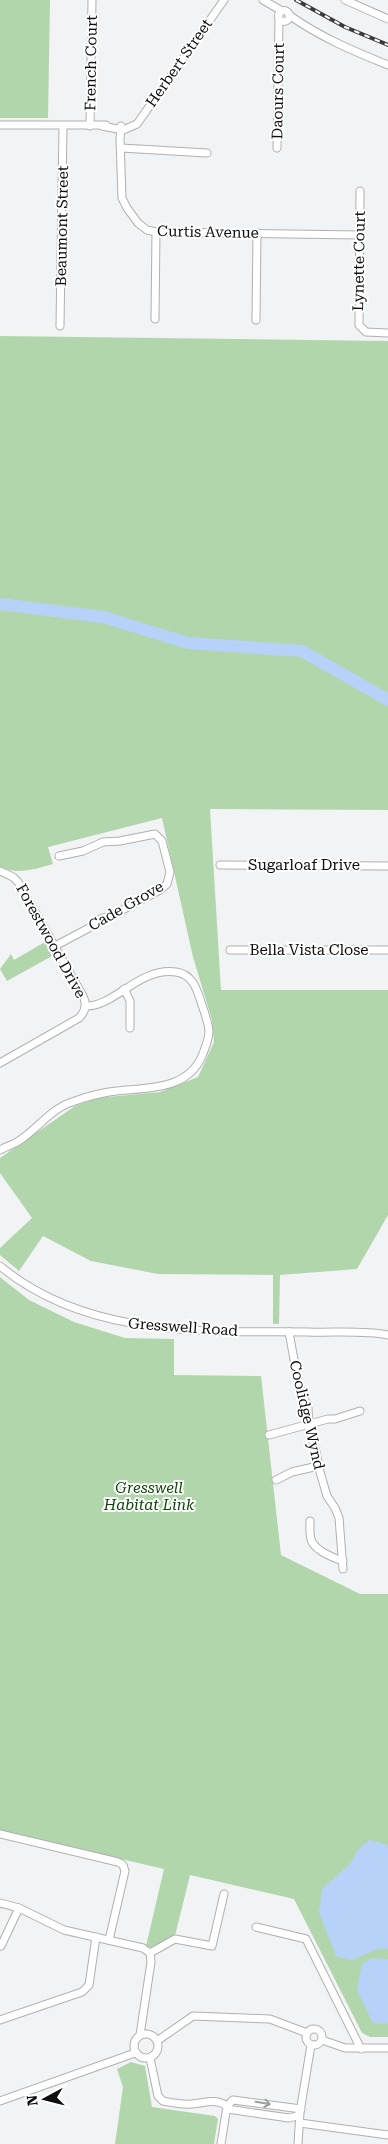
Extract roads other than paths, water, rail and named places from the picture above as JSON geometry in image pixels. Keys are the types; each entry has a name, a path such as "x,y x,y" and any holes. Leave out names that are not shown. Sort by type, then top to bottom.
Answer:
{"street":[{"name":"French Court","path":"90,126 92,0"},
{"path":"345,0 388,20"},
{"path":"264,1 283,17 345,47 388,65"},
{"name":"Herbert Street","path":"121,129 140,119 221,2"},
{"name":"Daours Court","path":"277,148 279,34 283,17"},
{"path":"0,125 102,126 111,124 121,129"},
{"name":"Beaumont Street","path":"60,326 64,126"},
{"name":"Curtis Avenue","path":"121,129 121,192 124,204 143,227 156,232 360,235"},
{"path":"121,148 207,153"},
{"name":"Lynette Court","path":"360,191 358,321 362,329 370,332 388,333"},
{"path":"155,319 156,232"},
{"path":"256,320 257,234"},
{"name":"Cade Grove","path":"55,946 89,928 100,919 112,915 160,890 167,884 170,875 162,841 155,834 120,841 103,842 83,851 59,856"},
{"name":"Sugarloaf Drive","path":"220,865 388,866"},
{"name":"Forestwood Drive","path":"0,871 13,877 18,882 84,997 86,1006 79,1018 0,1063"},
{"name":"Bella Vista Close","path":"230,950 388,950"},
{"path":"0,1150 16,1142 62,1107 72,1102 109,1092 161,1087 183,1079 194,1070 206,1047 209,1032 199,996 191,979 181,973 170,972 141,979 98,1005 86,1006"},
{"path":"124,988 130,1001 130,1028"},
{"name":"Gresswell Road","path":"0,1266 26,1285 66,1306 106,1319 138,1325 197,1330 386,1333"},
{"name":"Coolidge Wynd","path":"289,1332 298,1382 308,1408 309,1424 318,1466 327,1496 335,1508 338,1518 343,1569"},
{"path":"269,1435 360,1411"},
{"path":"276,1480 292,1472 318,1466"},
{"path":"310,1521 310,1537 314,1544 329,1556 342,1561"},
{"path":"0,1834 123,1864 125,1871 109,1940"},
{"path":"150,1953 175,1939 212,1946 224,1894"},
{"path":"0,1903 19,1908 64,1930 143,1948 150,1953"},
{"path":"1,1946 19,1908"},
{"path":"256,1927 306,1940 361,2049"},
{"path":"0,2020 82,1992 89,1985 96,1937"},
{"path":"150,1953 140,2035 134,2043 135,2053 142,2058 150,2058 157,2053 157,2040"},
{"path":"157,2040 193,2016 270,2019 307,2034"},
{"path":"311,2045 307,2041 307,2034 311,2030 317,2030 321,2033 322,2040"},
{"path":"140,2035 150,2035 157,2040"},
{"path":"322,2040 345,2048 388,2048"},
{"path":"311,2045 318,2044 322,2040"},
{"path":"298,2144 300,2111 311,2045"},
{"path":"0,2101 135,2053"},
{"path":"150,2058 158,2096 163,2101 191,2104 212,2101 221,2102 227,2107 289,2118 297,2116 300,2111"},
{"path":"221,2144 229,2102 238,2099 300,2111"},
{"path":"300,2123 388,2135"}],"water":[{"path":"369,1840 385,1844 388,1848 388,1949 378,1949 352,1960 336,1956 319,1912 322,1889 351,1863 357,1851"},
{"path":"372,1958 388,1959 388,2023 386,2024 373,2023 357,1990 362,1964"}],"waterway":[{"path":"0,604 103,617 188,643 302,651 388,700"}],"railway":[{"path":"296,0 345,27 388,45"}],"park label":[{"name":"Gresswell Habitat Link","path":"149,1496"}]}
